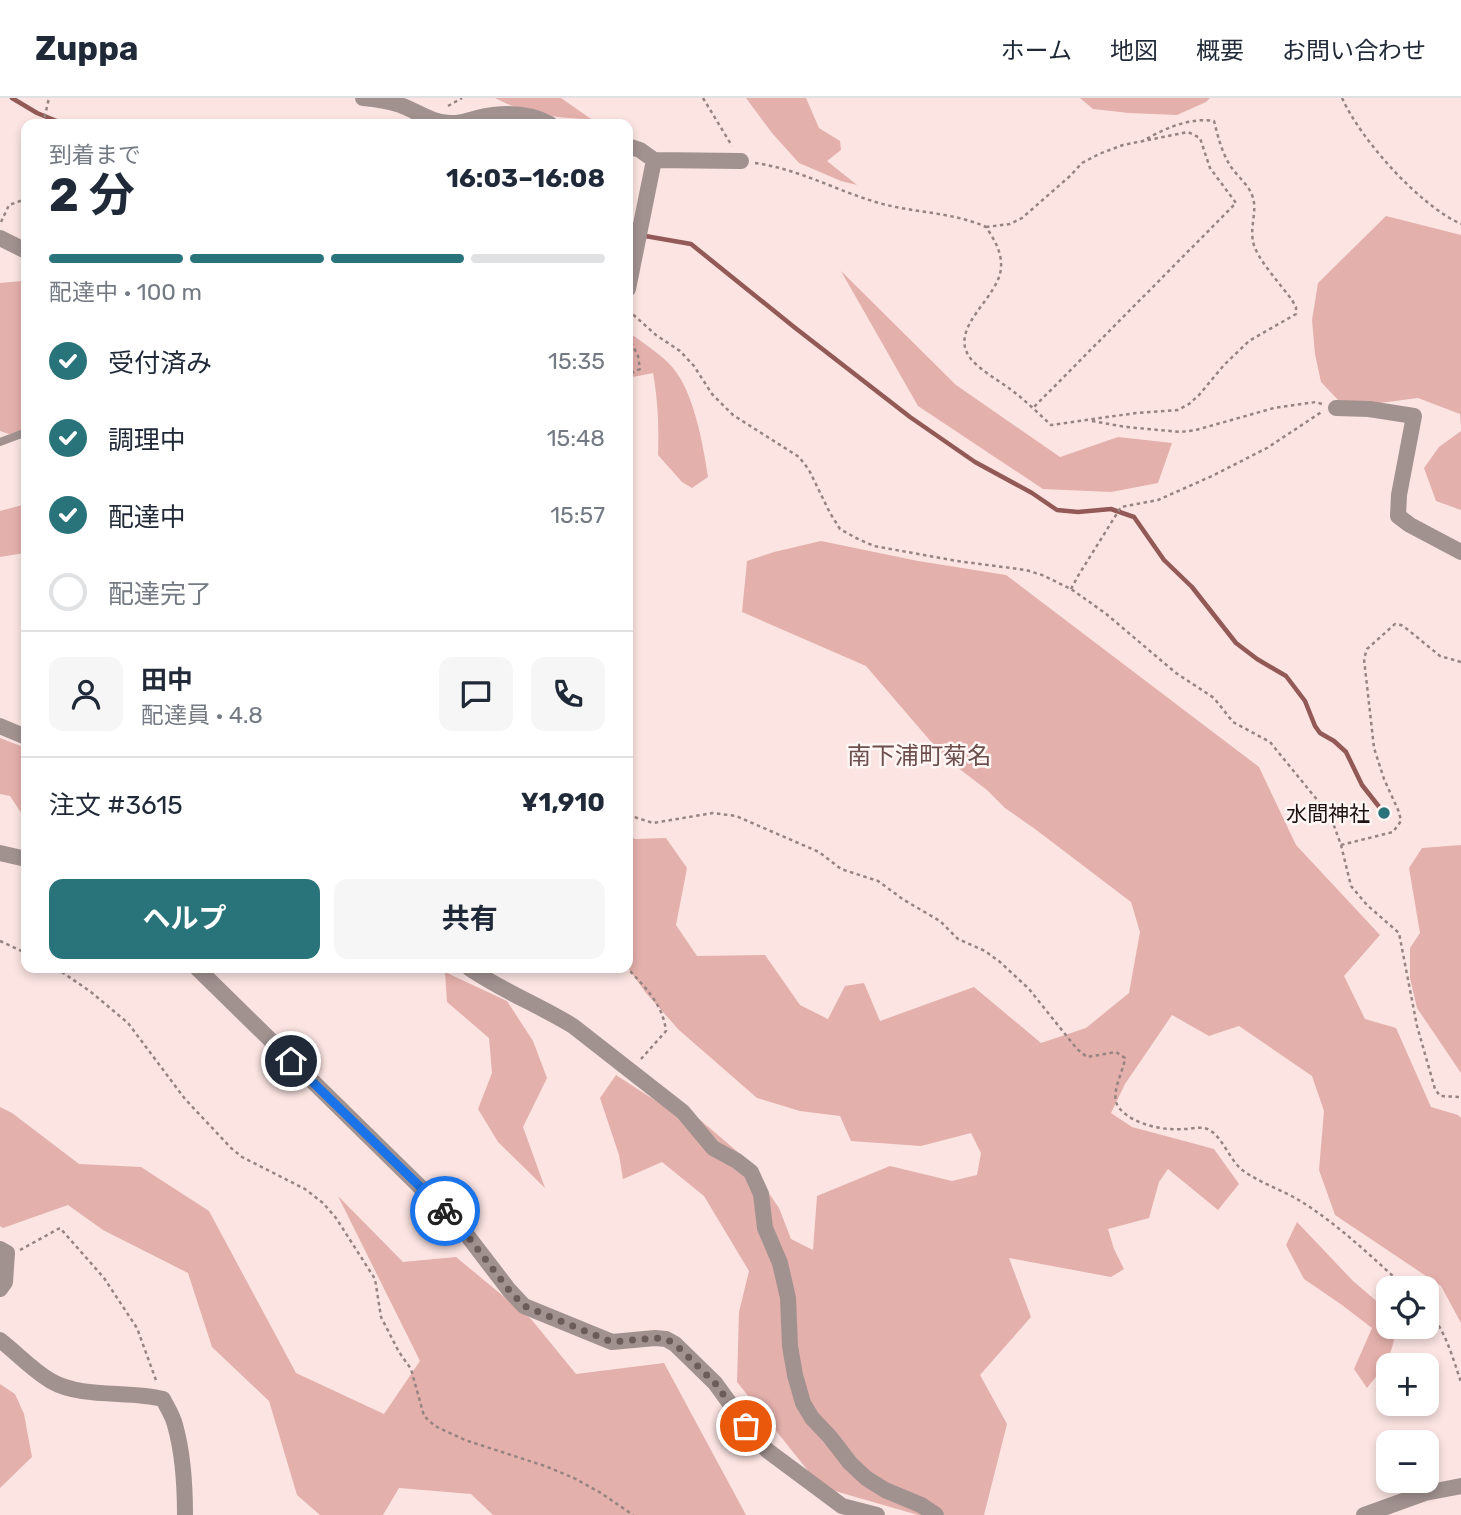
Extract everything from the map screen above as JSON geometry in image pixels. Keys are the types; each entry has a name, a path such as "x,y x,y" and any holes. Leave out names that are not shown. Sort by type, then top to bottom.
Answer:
{"street":[{"path":"363,98 395,103 430,119"},
{"path":"472,119 488,115 517,114 542,119"},
{"path":"633,148 654,160 741,161"},
{"path":"633,265 654,160"},
{"path":"0,238 21,248"},
{"path":"1336,408 1369,409 1414,416 1399,495 1398,516 1461,552"},
{"path":"0,726 21,735"},
{"path":"0,853 21,858"},
{"path":"202,973 460,1226 524,1306 612,1342 655,1338 666,1339 675,1344 715,1383 755,1438 768,1451 842,1506 877,1515"},
{"path":"477,973 573,1026 683,1112 713,1148 751,1172 761,1194 765,1228 780,1263 788,1298 794,1375 803,1403 812,1418 866,1478 936,1515"},
{"path":"0,1289 5,1282 4,1251"},
{"path":"0,1340 52,1382 74,1390 149,1395 163,1399 175,1422 185,1515"},
{"path":"1364,1515 1425,1493 1461,1486"}],"lane":[{"path":"0,442 21,434"}],"path":[{"path":"44,119 49,98"},
{"path":"448,106 462,98"},
{"path":"703,98 741,161 794,171 889,206 965,219 986,227 1022,218 1082,163 1111,149 1188,132 1200,138 1210,168 1236,203 1033,408"},
{"path":"1342,98 1370,145 1429,204 1461,225"},
{"path":"986,227 1000,253 1001,267 999,278 966,331 965,345 972,360 1051,425 1178,410 1189,404 1249,341 1296,314 1296,307 1254,247 1254,199 1223,153 1214,121 1187,122 1153,134 1143,141"},
{"path":"0,224 9,205 21,201"},
{"path":"633,314 680,351 694,366 712,394 733,415 799,457 809,470 830,513 840,529 847,534 874,546 897,551 1026,570 1072,589 1105,613 1175,673 1214,698 1233,722 1270,742 1327,812 1341,845 1351,886 1367,905 1399,933 1417,1026 1435,1090 1440,1096 1461,1097"},
{"path":"633,346 640,369 633,372"},
{"path":"1089,420 1126,427 1181,432 1274,408 1316,402 1336,408"},
{"path":"1072,589 1121,507 1157,500 1212,477 1267,448 1326,410 1336,408"},
{"path":"1341,845 1393,832 1401,821 1374,748 1364,659 1367,649 1395,624 1407,629 1440,656 1461,662"},
{"path":"633,816 653,822 713,813 736,816 820,852 841,869 878,881 940,921 958,939 985,951 1000,962 1029,989 1087,1057 1116,1052 1125,1059 1115,1092 1116,1103 1121,1110 1132,1118 1159,1129 1201,1127 1211,1131 1241,1169 1301,1201 1344,1232 1393,1276"},
{"path":"0,941 21,951"},
{"path":"63,973 128,1023 186,1099 230,1148 242,1157 305,1189 336,1218 375,1279 382,1317 399,1352 411,1369 424,1416 435,1426 465,1440 574,1478 633,1515"},
{"path":"631,973 660,1008 666,1031 631,1071"},
{"path":"4,1251 12,1255 60,1228 104,1278 137,1328 163,1399"},
{"path":"1439,1326 1461,1381"}],"shaded area":[{"path":"495,98 561,98 591,119 541,114"},
{"path":"746,98 806,98 819,128 840,141 841,150 827,161 857,185 799,163"},
{"path":"1080,98 1210,98 1177,115 1093,109"},
{"path":"1386,216 1461,235 1461,426 1460,414 1418,398 1364,405 1340,402 1321,382 1312,320 1318,283"},
{"path":"841,271 956,385 1060,457 1118,437 1172,443 1158,483 1111,492 1043,489 918,406"},
{"path":"21,281 21,432 9,434 0,431 0,283"},
{"path":"633,336 673,368 687,391 700,435 708,477 692,488 682,482 658,455 658,414 653,373 633,377"},
{"path":"1461,431 1461,510 1436,501 1424,468 1439,447"},
{"path":"21,505 21,554 0,557 0,511"},
{"path":"821,541 918,561 1006,575 1259,767 1296,845 1380,935 1344,976 1365,1019 1396,1028 1431,1107 1461,1118 1461,1323 1439,1285 1439,1276 1426,1276 1335,1215 1319,1170 1324,1111 1312,1076 1239,1026 1209,1036 1172,1015 1125,1084 1111,1113 1132,1127 1214,1149 1239,1184 1218,1210 1168,1169 1159,1182 1149,1218 1108,1229 1124,1269 1111,1277 1009,1258 1031,1317 980,1375 1007,1424 984,1515 918,1515 821,1487 737,1382 739,1312 749,1271 704,1196 662,1162 623,1179 619,1155 600,1098 616,1075 676,1114 699,1119 745,1158 779,1208 791,1239 813,1250 817,1196 890,1166 952,1181 977,1175 981,1153 971,1133 921,1146 851,1141 840,1116 800,1111 757,1098 679,1030 632,973 633,838 666,838 687,868 676,925 697,956 765,955 800,1005 828,1019 845,986 864,983 880,1021 974,987 1041,1043 1086,1028 1129,993 1140,932 1131,902 1005,808 987,790 945,758 866,666 742,612 747,561"},
{"path":"0,738 21,746 21,812 10,796 0,794"},
{"path":"1461,845 1461,1073 1417,1008 1410,978 1410,948 1420,933 1409,868 1422,848"},
{"path":"445,973 507,1001 533,1041 547,1078 523,1127 545,1188 498,1142 478,1109 492,1073 489,1038 447,1002"},
{"path":"0,1107 12,1113 79,1164 141,1167 209,1211 296,1373 384,1414 420,1361 338,1196 403,1262 456,1257 531,1319 576,1374 664,1363 746,1515 493,1515 471,1494 399,1488 383,1515 320,1515 297,1495 269,1401 212,1347 188,1273 103,1230 68,1205 3,1228 0,1226"},
{"path":"1297,1222 1353,1281 1376,1301 1376,1339 1394,1339 1389,1353 1376,1353 1376,1375 1367,1388 1354,1369 1372,1328 1304,1279 1286,1245"},
{"path":"0,1384 15,1394 24,1414 32,1457 0,1488"}],"waterway":[{"path":"12,98 52,119"},
{"path":"633,234 691,244 910,417 975,462 1057,510 1078,512 1111,509 1134,517 1164,560 1192,587 1236,643 1286,676 1305,701 1320,733 1346,752 1362,785 1384,813"}],"way so far":[{"path":"445,1211 524,1306 603,1340 625,1342 666,1339 692,1359 715,1383 746,1426"}],"place":[{"name":"水間神社","path":"1384,813"}],"district":[{"name":"南下浦町菊名","path":"919,756"}],"route":[{"path":"291,1061 445,1211"}]}
